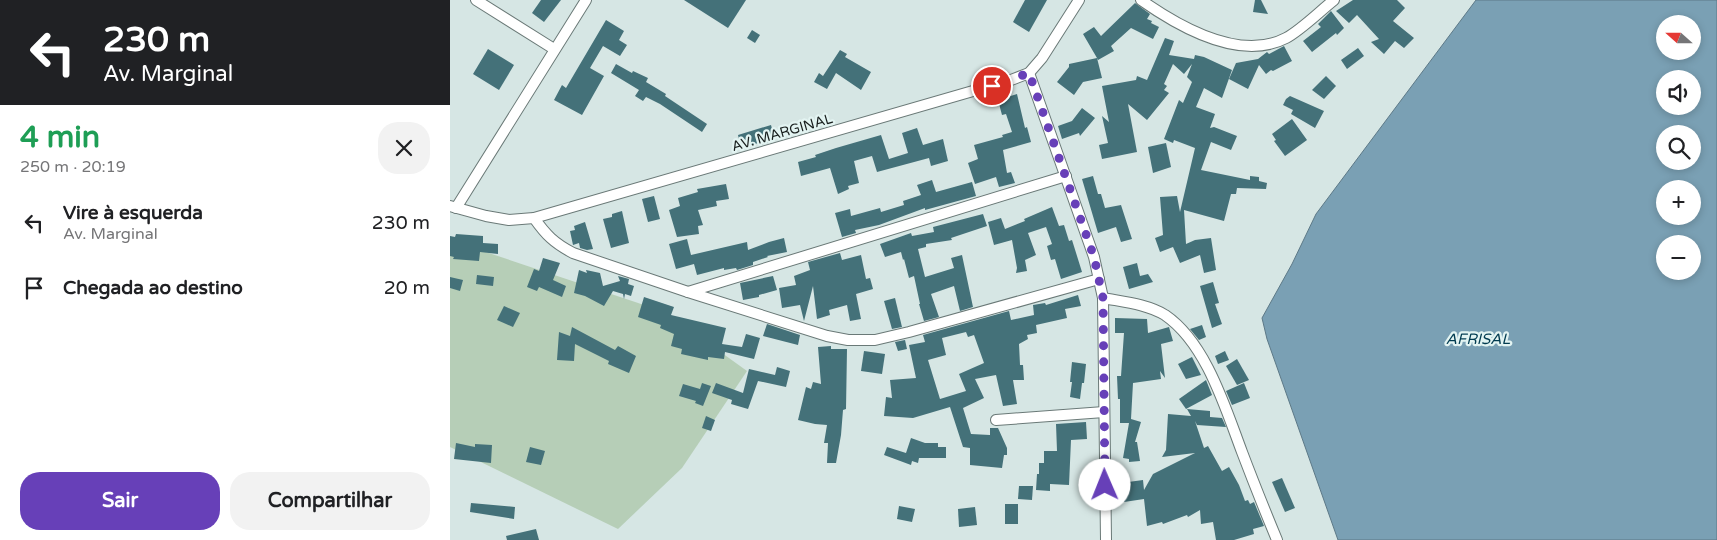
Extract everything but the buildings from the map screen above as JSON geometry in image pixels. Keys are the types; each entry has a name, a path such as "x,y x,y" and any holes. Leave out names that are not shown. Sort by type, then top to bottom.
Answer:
{"street":[{"path":"476,0 554,49"},
{"path":"453,207 586,0"},
{"path":"1079,0 1042,58 1029,73 1094,257 1103,298 1106,540"},
{"path":"1140,0 1162,15 1189,28 1237,46 1263,46 1286,38 1334,0"},
{"name":"AV. MARGINAL","path":"453,207 508,220 534,218 1011,80 1029,73"},
{"path":"688,292 1066,176"},
{"path":"534,218 548,238 573,253 827,336 848,340 875,340 910,332 1099,279"},
{"path":"1103,298 1142,306 1164,315 1183,330 1194,344 1228,413 1277,540"},
{"path":"996,420 1104,412"}],"green space":[{"path":"450,240 665,312 747,371 682,468 618,529 450,447"}],"water":[{"name":"AFRISAL","path":"1476,0 1717,0 1717,540 1338,540 1267,339 1262,318 1292,264 1316,214"}],"route":[{"path":"992,86 1029,73 1094,257 1103,298 1105,485"}]}
